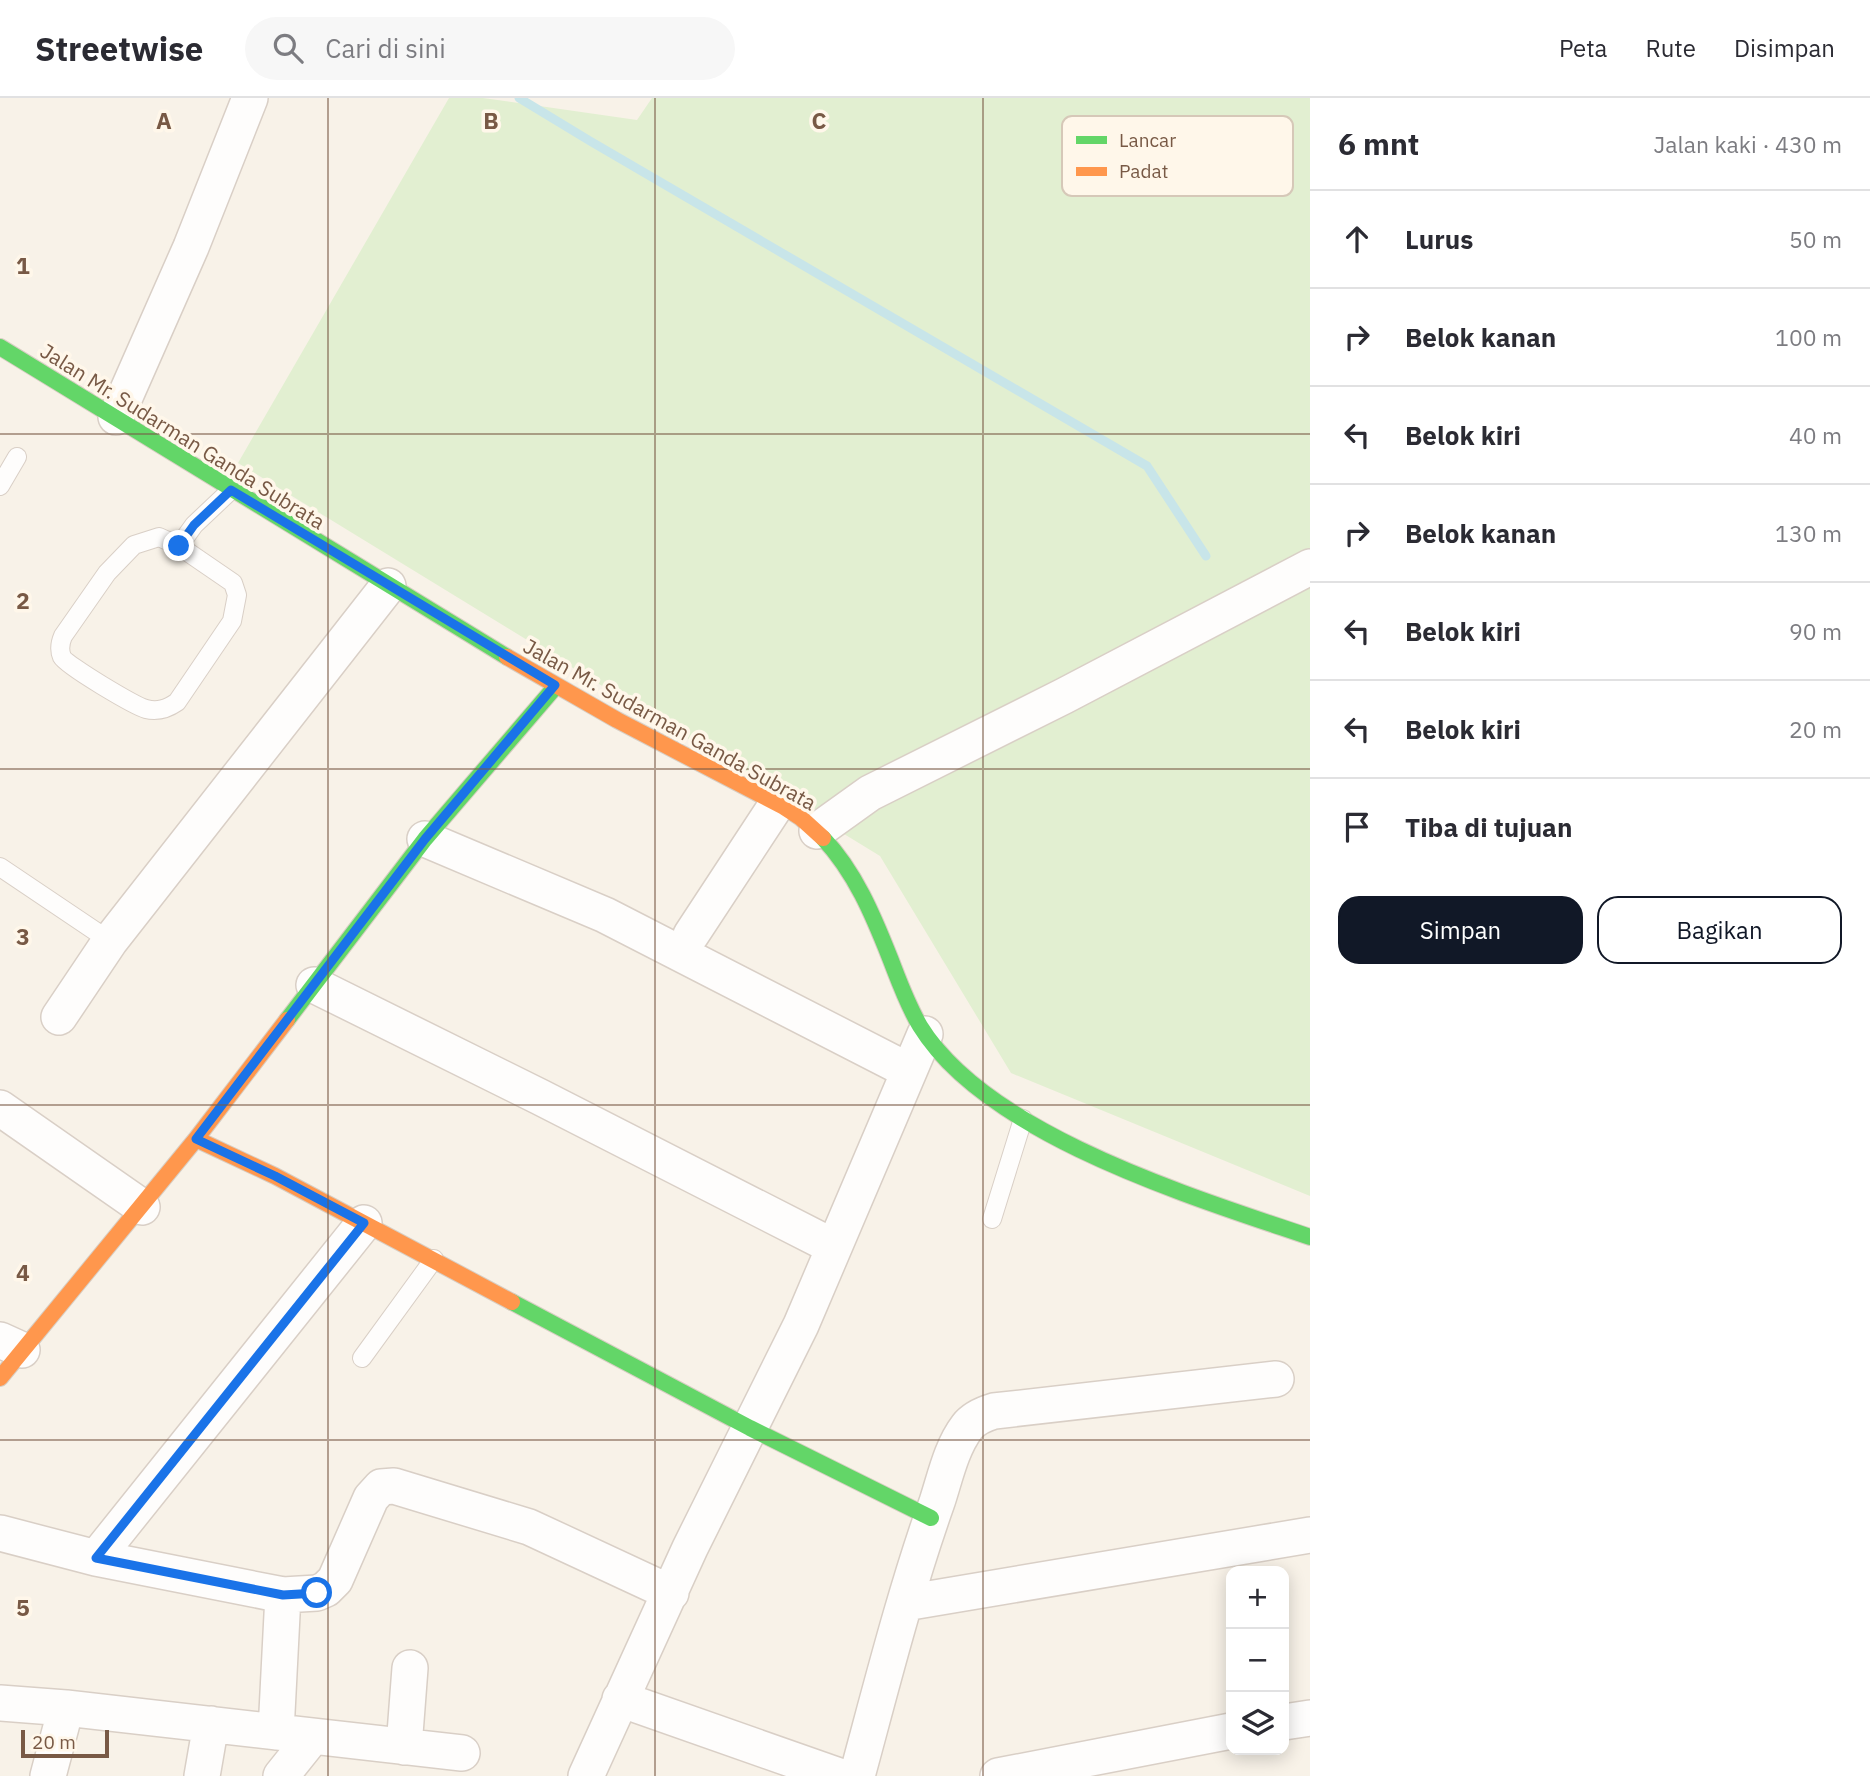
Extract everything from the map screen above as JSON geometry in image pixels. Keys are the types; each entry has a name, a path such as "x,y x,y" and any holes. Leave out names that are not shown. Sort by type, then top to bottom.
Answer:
{"street":[{"path":"116,417 191,247 250,98"},
{"name":"Jalan Mr. Sudarman Ganda Subrata","path":"0,347 388,586 555,685 799,816 838,853 877,927 911,1008 925,1034 975,1086 1023,1119 1115,1164 1310,1237"},
{"path":"817,831 870,793 1064,696 1310,567"},
{"path":"59,1017 110,941 388,586"},
{"path":"0,1378 11,1345 142,1207 425,839 555,685"},
{"path":"691,935 777,804"},
{"path":"425,839 606,915 909,1072"},
{"path":"314,985 834,1247"},
{"path":"586,1776 620,1699 801,1325 925,1034"},
{"path":"0,1108 142,1207"},
{"path":"196,1139 275,1176 750,1428 931,1518"},
{"path":"96,1558 364,1223"},
{"path":"857,1776 931,1518 959,1440 968,1425 982,1415 994,1411 1276,1379"},
{"path":"0,1533 96,1558 283,1595 317,1593 335,1580 370,1498 380,1487 394,1486 529,1527 671,1593"},
{"path":"905,1603 1310,1535"},
{"path":"276,1732 283,1595"},
{"path":"404,1747 410,1668"},
{"path":"620,1699 839,1776"},
{"path":"0,1703 211,1724 462,1754"},
{"path":"48,1776 66,1708"},
{"path":"1289,1721 1310,1718"},
{"path":"201,1776 211,1724"},
{"path":"998,1776 1226,1732"},
{"path":"281,1776 313,1736"}],"lane":[{"path":"0,486 18,457"},
{"path":"179,546 194,525 231,490"},
{"path":"159,537 179,546 233,583 237,594 236,610 232,621 177,702 169,708 148,709 136,705 66,662 61,653 61,642 107,573 134,545 159,537"},
{"path":"0,867 110,941"},
{"path":"992,1219 1023,1119"},
{"path":"362,1358 434,1259"}],"green space":[{"path":"449,98 483,98 637,120 652,98 1310,98 1310,1196 1011,1073 880,856 238,463"}],"waterway":[{"path":"519,98 1147,466 1206,556"}],"traffic: fast":[{"path":"0,347 507,657"},
{"path":"287,1020 425,839 556,686"},
{"path":"823,838 845,865 862,895 920,1026 951,1065 993,1099 1042,1130 1096,1157 1209,1202 1310,1237"},
{"path":"512,1302 750,1428 931,1518"}],"traffic: slow":[{"path":"507,657 617,720 784,807 823,838"},
{"path":"0,1378 196,1139 287,1020"},
{"path":"196,1139 275,1176 512,1302"}],"route":[{"path":"179,546 194,525 231,490 555,685 425,839 196,1139 275,1176 364,1223 96,1558 283,1595 317,1593"}]}
